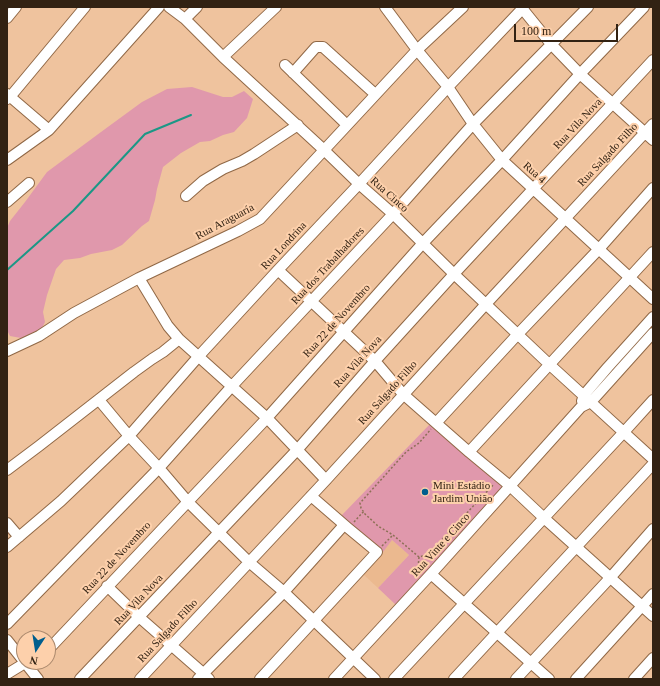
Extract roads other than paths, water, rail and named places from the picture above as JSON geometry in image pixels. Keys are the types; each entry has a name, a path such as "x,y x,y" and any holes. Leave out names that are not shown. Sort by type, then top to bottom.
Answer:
{"street":[{"path":"7,18 16,7"},
{"path":"50,130 8,96 85,7"},
{"path":"7,160 50,130 159,7"},
{"name":"Rua Cinco","path":"169,7 185,19 223,57 393,214 550,365 653,459"},
{"path":"185,19 197,7"},
{"path":"223,57 276,7"},
{"name":"Rua Araguaría","path":"7,351 39,336 74,313 139,278 238,231 260,218 417,50 463,7"},
{"name":"Rua dos Trabalhadores","path":"7,624 159,468 232,386 393,214 473,124 588,7"},
{"name":"Rua 22 de Novembro","path":"56,641 267,418 423,243 644,7"},
{"name":"Rua 4","path":"388,8 417,50 448,87 473,124 502,160 653,299"},
{"path":"523,8 551,44 580,74 653,140"},
{"name":"Rua Londrina","path":"7,548 61,501 129,436 198,357 278,270 523,8"},
{"path":"293,73 316,47 320,47 326,50 375,94"},
{"name":"Rua Vila Nova","path":"80,679 298,449 454,274 653,60"},
{"path":"285,65 347,125"},
{"name":"Rua Salgado Filho","path":"140,679 326,480 403,394 653,124"},
{"path":"186,196 203,181 223,169 254,154 298,125"},
{"path":"7,202 29,183"},
{"path":"436,423 599,249 653,188"},
{"path":"469,452 653,252"},
{"path":"278,270 375,361 403,394 510,486 653,616"},
{"path":"139,278 168,326 178,339 267,418 326,480"},
{"name":"Rua Vinte e Cinco","path":"588,399 608,367 653,317"},
{"name":"Rua Vinte e Cinco","path":"334,679 429,577 588,399 653,333"},
{"path":"7,470 134,372 164,352 178,339"},
{"path":"99,400 188,502 249,562 284,592 375,679"},
{"path":"394,679 653,400"},
{"path":"454,679 653,464"},
{"path":"260,679 377,552 311,496"},
{"path":"7,523 19,537"},
{"path":"107,586 171,645 203,677 346,526"},
{"path":"516,679 610,578 653,529"},
{"path":"429,577 464,604 549,679"},
{"path":"576,679 653,594"},
{"path":"7,640 16,649"},
{"path":"634,679 653,658"},
{"path":"7,674 18,670"},
{"path":"34,670 38,679"}],"waterway":[{"path":"7,270 73,211 145,134 191,115"}],"place":[{"name":"Mini Estádio Jardim União","path":"425,492"}]}
